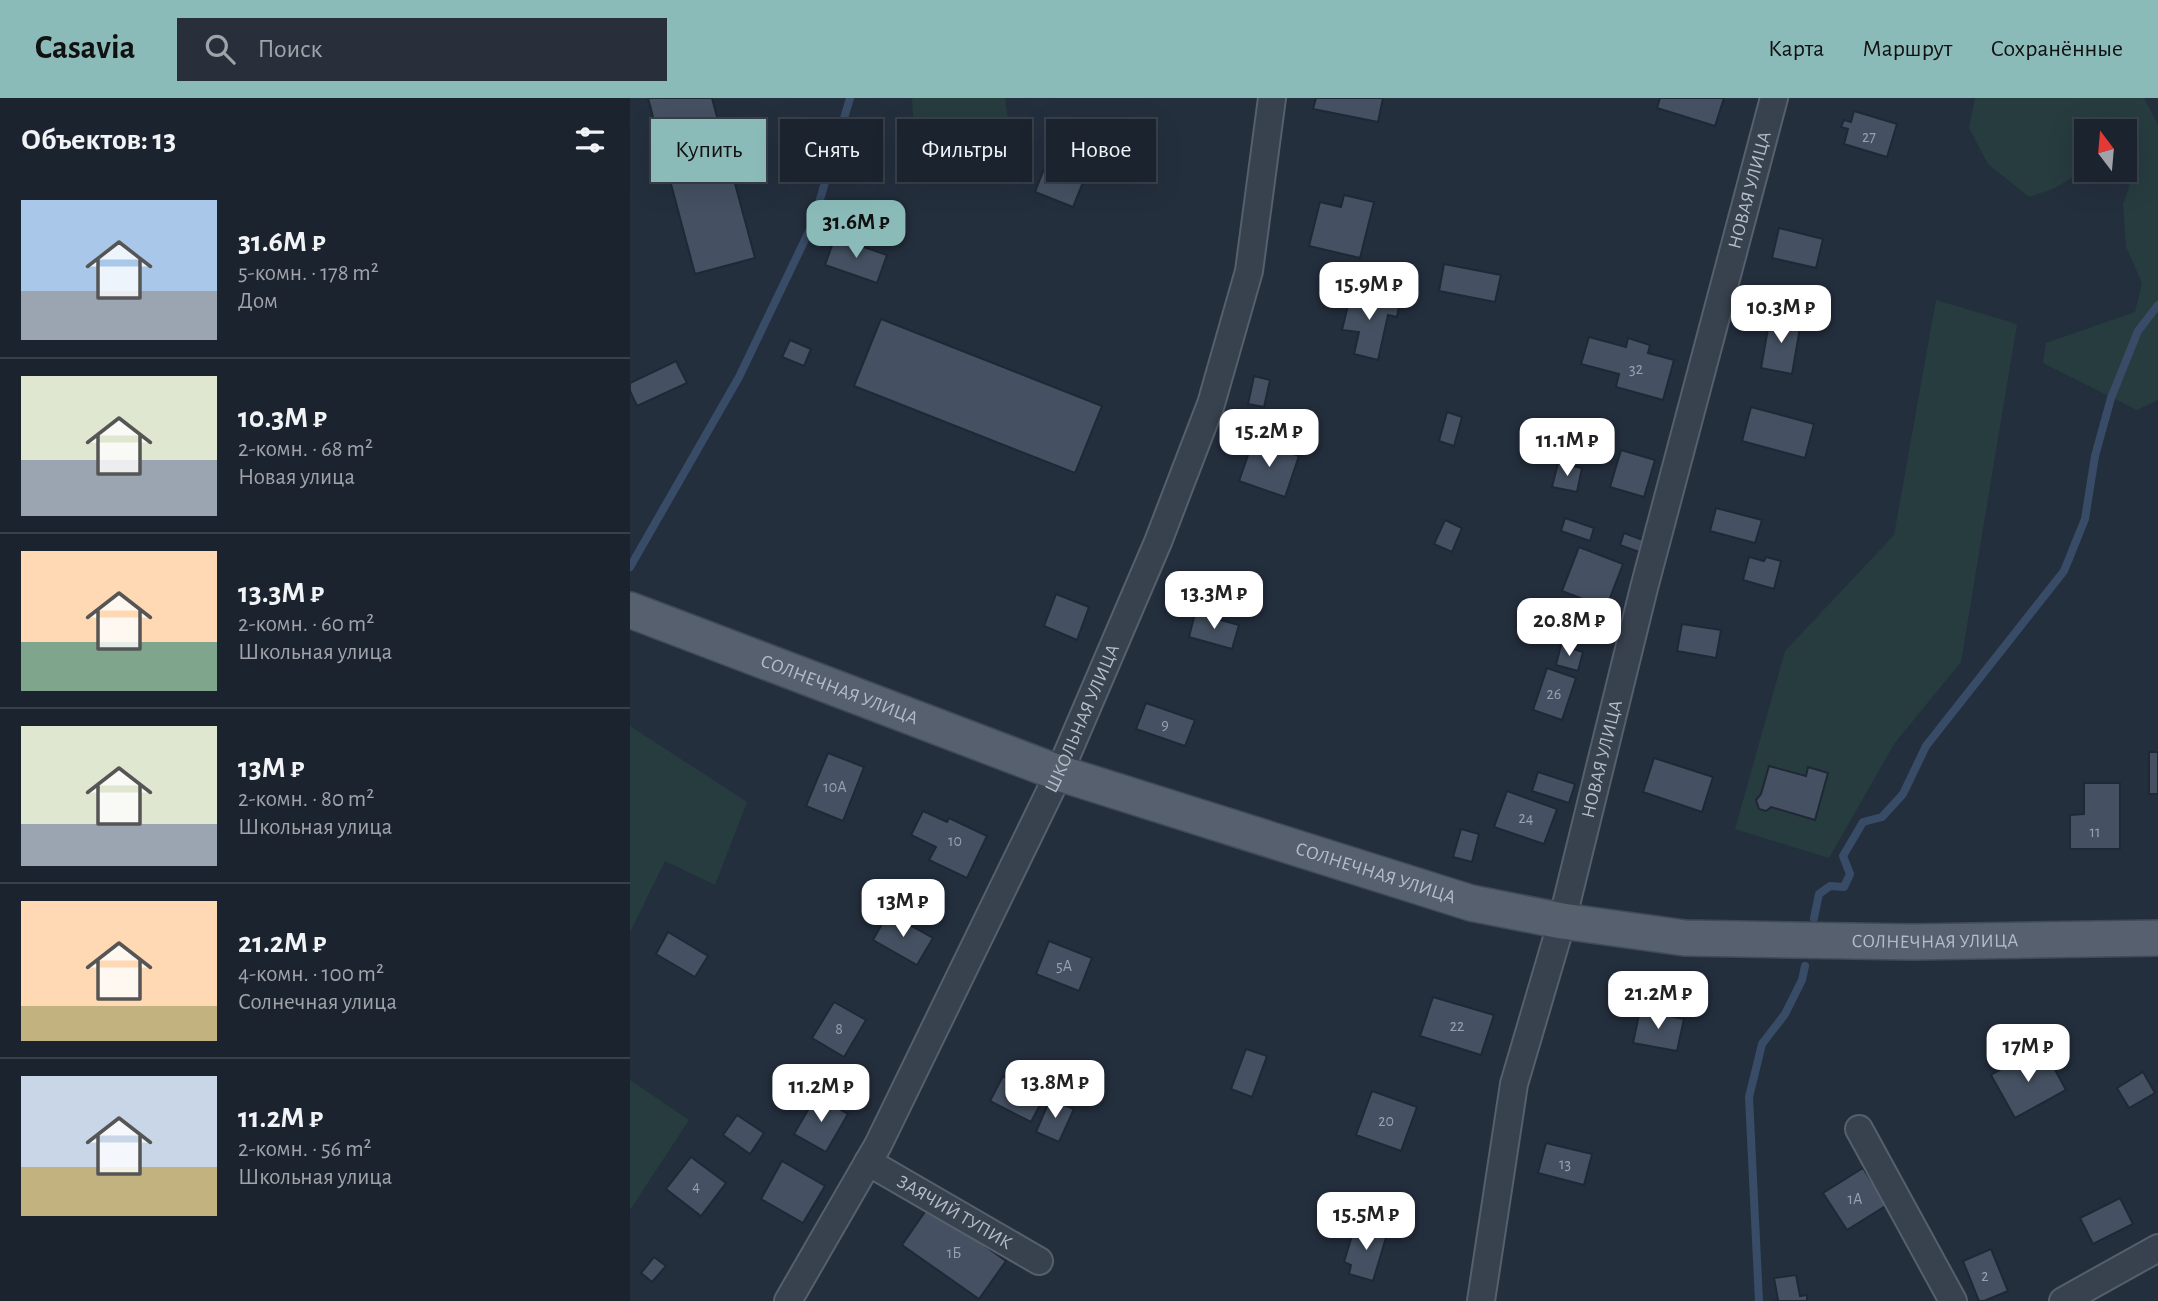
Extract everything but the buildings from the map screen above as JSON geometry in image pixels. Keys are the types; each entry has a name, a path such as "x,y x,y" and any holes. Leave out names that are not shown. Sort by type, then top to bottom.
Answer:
{"main road":[{"name":"СОЛНЕЧНАЯ УЛИЦА","path":"630,610 1059,773 1471,903 1562,921 1685,938 1913,942 2158,938"}],"street":[{"name":"ШКОЛЬНАЯ УЛИЦА","path":"788,1301 869,1162 1059,773 1158,542 1211,404 1249,271 1272,98"},
{"name":"НОВАЯ УЛИЦА","path":"1481,1301 1514,1084 1562,921 1644,588 1774,98"},
{"path":"1858,1129 1953,1301"},
{"name":"ЗАЯЧИЙ ТУПИК","path":"869,1162 1039,1261"},
{"path":"2063,1301 2158,1248"}],"green space":[{"path":"912,98 1005,98 1008,119 913,119"},
{"path":"1975,98 2144,98 2158,125 2158,400 2137,410 2043,363 2046,343 2135,312 2142,283 2126,247 2123,204 2131,182 2137,182 2137,119 2074,119 2074,176 2055,188 2029,197 1988,164 1969,128"},
{"path":"1936,300 2017,324 1961,662 1894,744 1829,858 1735,829 1785,651 1894,535"},
{"path":"630,726 747,802 715,885 665,861 630,932"},
{"path":"630,1080 689,1120 630,1210"}],"waterway":[{"path":"630,567 739,377 813,223 850,98"},
{"path":"1814,918 1819,894 1830,886 1844,887 1850,874 1843,856 1863,822 1882,817 1903,794 1926,746 2064,571 2085,519 2095,456 2111,398 2138,331 2158,305"},
{"path":"1759,1301 1749,1097 1762,1044 1785,1014 1802,980 1805,966"}]}
